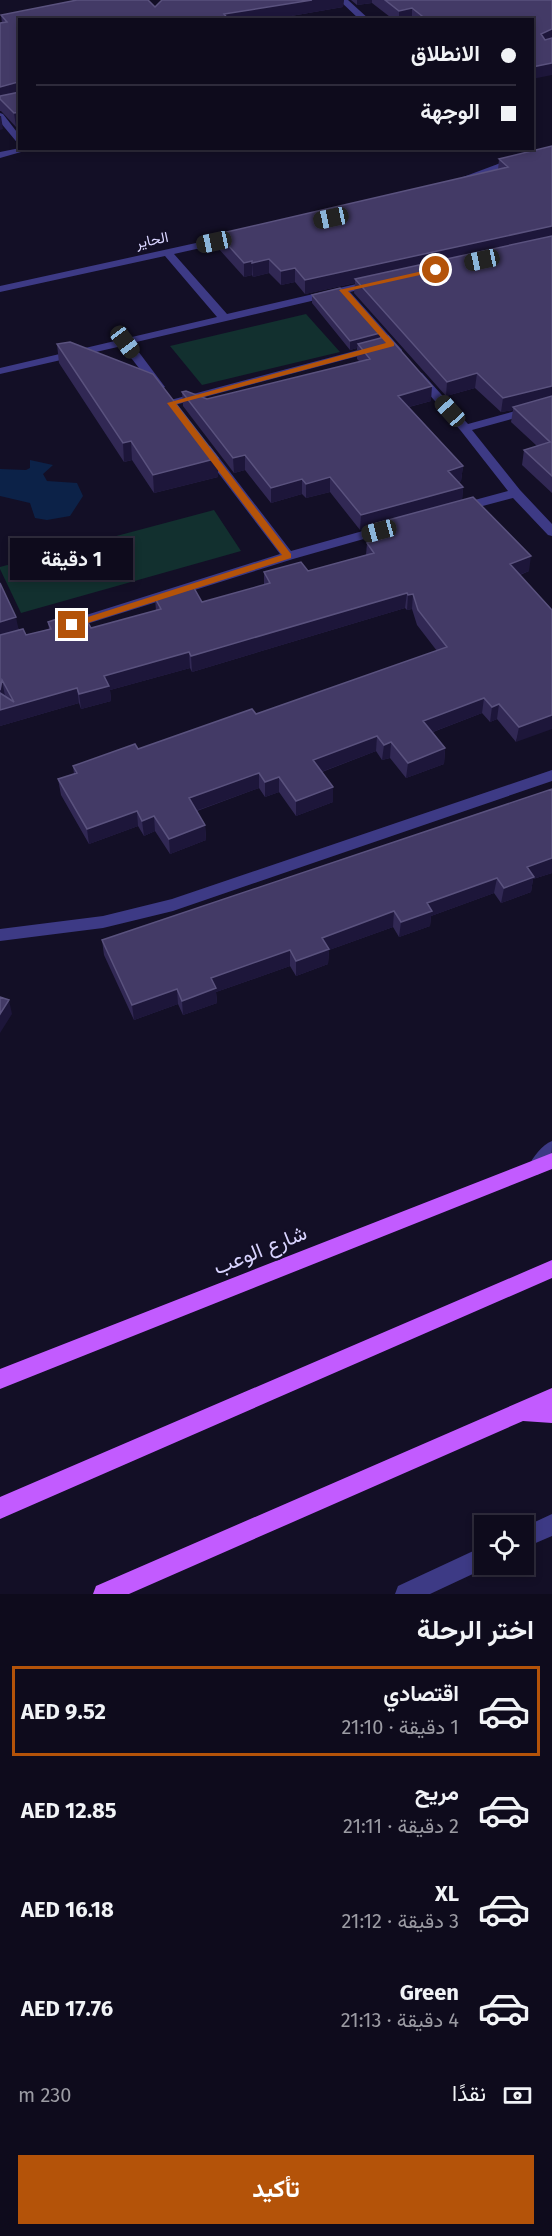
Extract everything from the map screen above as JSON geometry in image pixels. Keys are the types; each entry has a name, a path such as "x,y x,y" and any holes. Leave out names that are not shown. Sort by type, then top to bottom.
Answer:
{"main road":[{"name":"شارع الوعب","path":"0,1379 544,1164"},
{"path":"0,1508 552,1269"},
{"path":"104,1594 552,1398"},
{"path":"523,1412 552,1413"}],"street":[{"path":"343,0 364,18"},
{"path":"0,116 18,140"},
{"path":"0,154 18,150"},
{"path":"518,150 525,157"},
{"path":"442,186 525,157 552,152"},
{"name":"الحاير","path":"0,289 249,235"},
{"path":"167,252 224,318"},
{"path":"0,371 389,280"},
{"path":"343,290 465,428 516,493 552,532"},
{"path":"125,342 175,407 391,344"},
{"path":"465,428 552,404"},
{"path":"199,439 288,556"},
{"path":"447,512 516,493"},
{"path":"51,631 288,556 402,524"},
{"path":"0,935 103,922 173,905 552,774"},
{"name":"شارع الوعب","path":"544,1164 552,1149"},
{"path":"534,1533 552,1525"},
{"path":"406,1594 474,1562"}],"green space":[{"path":"306,314 340,352 202,385 170,346"},
{"path":"214,510 241,551 21,613 0,569 0,567"}],"water":[{"path":"30,460 53,465 43,474 47,481 77,483 83,496 70,516 47,520 35,518 30,503 0,496 0,469 26,470 30,468"}],"building":[{"path":"77,0 148,0 155,7 162,0 312,0 224,14 227,18 18,18 18,82 0,87 0,23 7,22 1,15"},
{"path":"385,0 552,0 552,29 541,34 545,40 552,38 552,63 534,67 534,18 424,18 412,8 399,11"},
{"path":"18,92 18,112 14,113 0,99 0,96"},
{"path":"552,146 552,226 305,280 295,268 281,271 269,259 244,263 218,234 508,167 499,159"},
{"path":"552,236 552,386 503,398 477,373 447,382 355,279"},
{"path":"340,288 380,333 350,341 312,295"},
{"path":"388,336 432,386 398,396 463,466 448,471 463,487 361,515 330,477 306,484 302,479 271,488 245,455 233,458 182,392 186,391 207,399 370,359 358,344"},
{"path":"70,342 153,374 218,458 153,475 131,441 123,443 57,344"},
{"path":"552,396 552,476 524,450 550,442 513,407"},
{"path":"473,497 531,556 510,564 552,610 552,715 519,727 499,704 492,707 484,698 423,721 445,748 408,763 391,742 384,745 377,736 313,760 333,787 296,801 279,777 265,782 259,773 189,798 205,825 169,839 154,816 142,821 137,811 87,829 58,779 77,773 73,766 135,744 138,749 252,709 256,714 447,647 418,610 413,594 408,595 407,593 191,656 189,652 104,676 109,686 79,694 77,688 0,710 0,693 14,702 2,680 0,690 0,635 23,629 26,635 51,629 48,622 72,614 76,622 86,619 91,628 161,609 155,598 194,588 202,602 270,583 264,572 301,562 308,571 374,553 367,543 381,539 370,525"},
{"path":"0,583 16,617 0,622"},
{"path":"552,789 552,858 527,867 534,877 504,888 497,878 427,903 432,911 401,922 394,911 322,938 329,949 296,961 290,950 211,978 216,988 182,1001 177,989 132,1005 102,940"},
{"path":"0,997 9,1000 0,1014"}],"route":[{"path":"72,625 288,556 171,403 391,344 343,290 436,270"}]}
